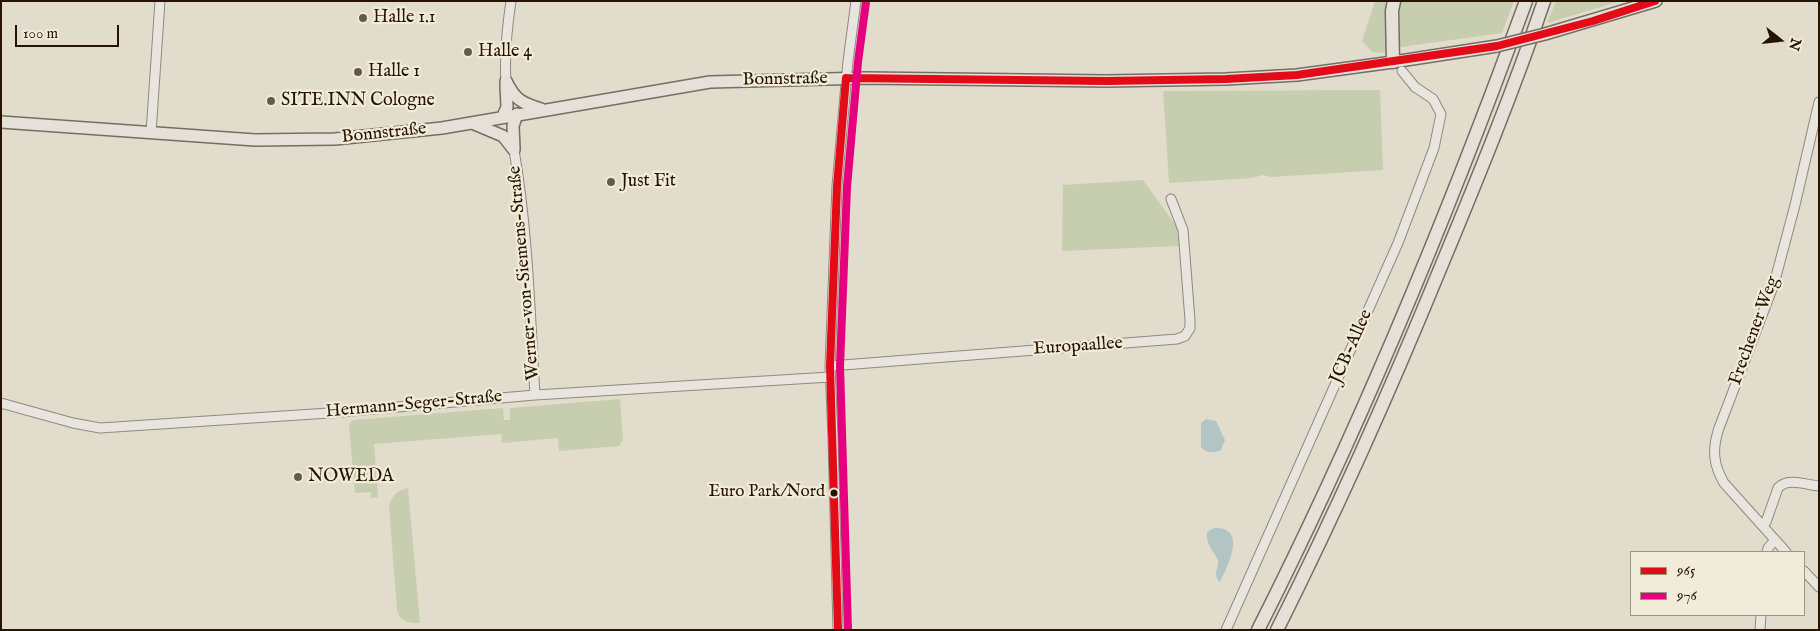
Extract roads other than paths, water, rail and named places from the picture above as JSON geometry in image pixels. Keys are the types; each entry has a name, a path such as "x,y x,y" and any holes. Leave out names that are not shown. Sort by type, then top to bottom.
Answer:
{"highway":[{"path":"1394,1 1392,10 1398,67"},
{"path":"1258,630 1327,486 1390,347 1471,150 1526,1"},
{"path":"1277,630 1351,476 1408,348 1500,120 1544,1"}],"main road":[{"name":"Bonnstraße","path":"1,122 255,140 335,139 411,132 710,82 846,78 1087,81 1206,80 1297,75 1398,67 1545,34 1656,1"},
{"path":"506,81 518,100 543,110"},
{"path":"504,116 507,107 506,81"},
{"path":"514,150 513,126 517,114"},
{"path":"471,122 503,136 514,150"}],"street":[{"path":"150,133 160,1"},
{"path":"506,81 506,32 511,1"},
{"path":"838,630 830,366 837,186 846,78 856,1"},
{"name":"JCB-Allee","path":"1226,630 1398,243 1434,148 1441,114 1433,99 1415,87 1398,67"},
{"name":"Frechener Weg","path":"1785,551 1724,483 1715,462 1714,441 1774,284 1802,178 1819,102"},
{"name":"Werner-von-Siemens-Straße","path":"514,150 520,182 535,395"},
{"name":"Europaallee","path":"830,366 1177,339 1185,336 1190,328 1190,320 1184,230 1171,199"},
{"name":"Hermann-Seger-Straße","path":"1,404 73,423 100,428 329,413 535,395 830,377"},
{"path":"1762,525 1766,522 1781,484 1787,482 1819,486"},
{"path":"1767,551 1775,540"},
{"path":"1805,572 1819,587"},
{"path":"1760,630 1761,616"}],"place":[{"name":"Halle 1.1","path":"363,18"},
{"name":"Halle 4","path":"468,52"},
{"name":"Halle 1","path":"358,72"},
{"name":"SITE.INN Cologne","path":"271,101"},
{"name":"Just Fit","path":"611,182"},
{"name":"NOWEDA","path":"298,477"},
{"name":"Euro Park/Nord","path":"834,493"}]}
